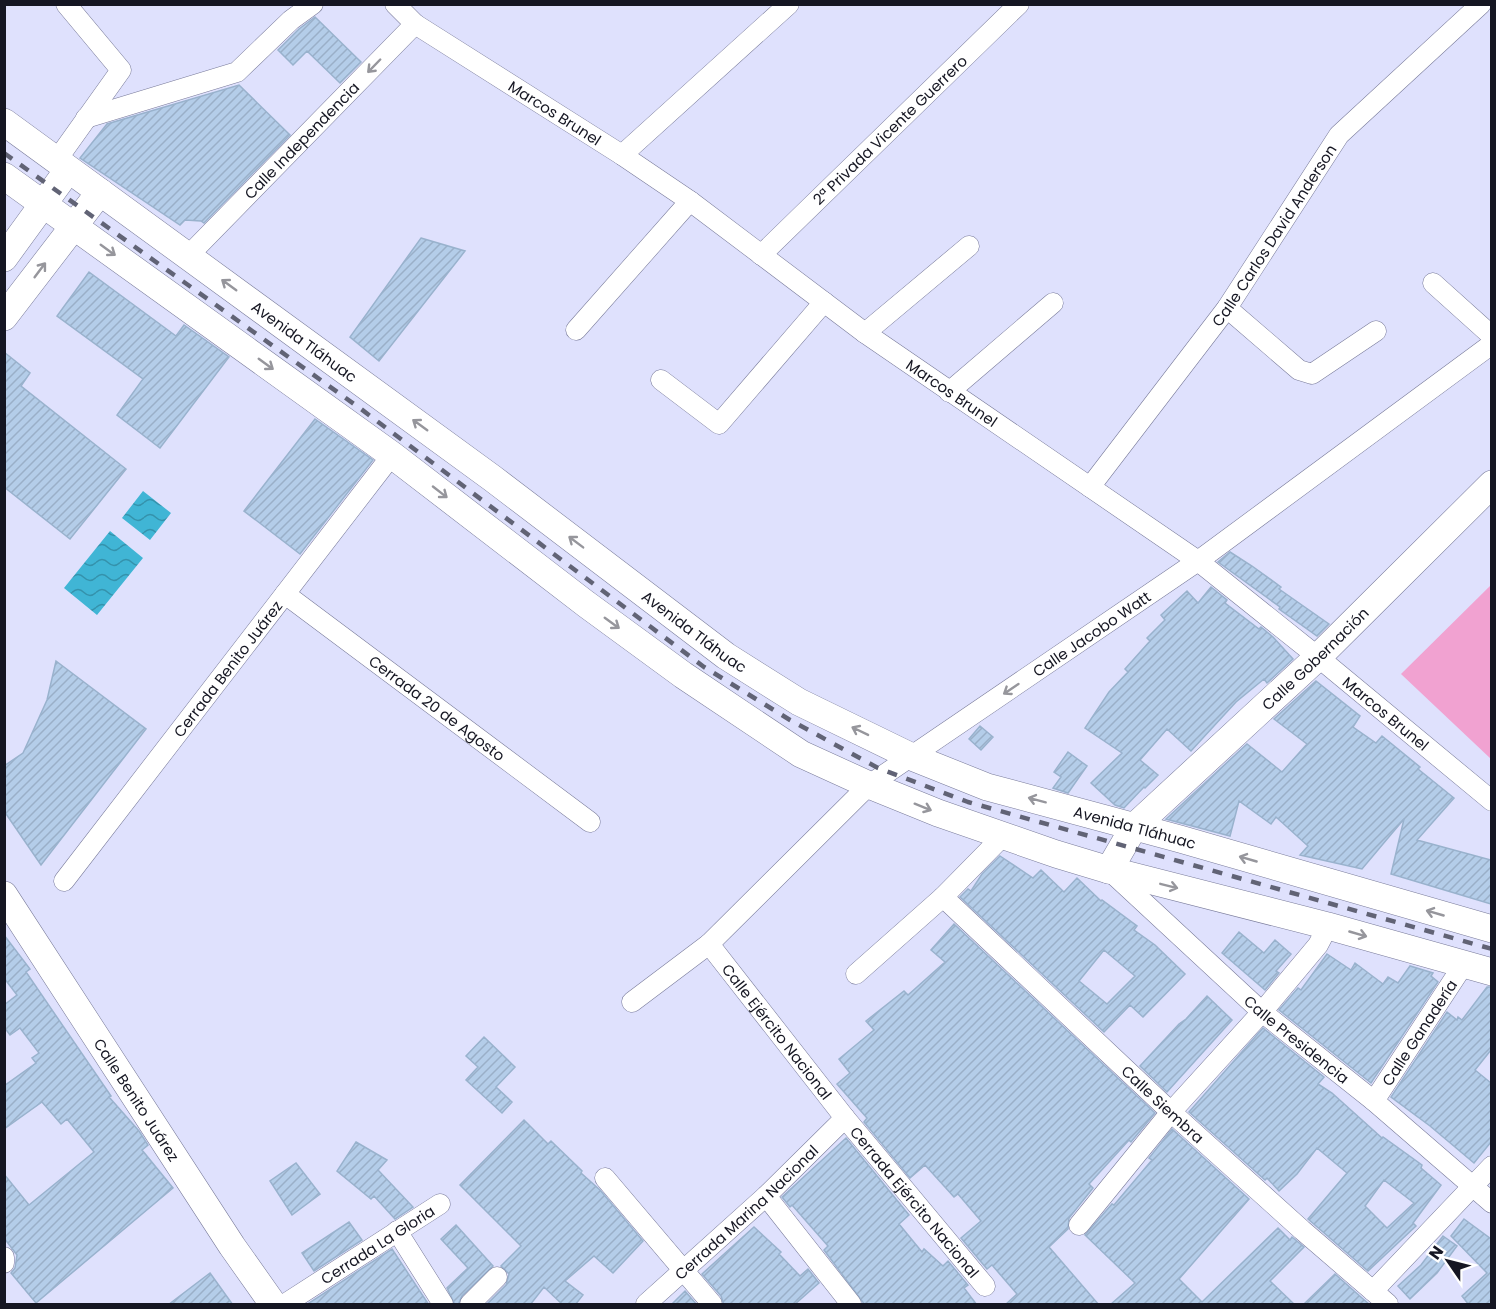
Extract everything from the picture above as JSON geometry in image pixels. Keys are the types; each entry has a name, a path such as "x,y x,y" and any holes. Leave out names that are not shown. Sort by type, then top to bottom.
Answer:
{"main road":[{"name":"Avenida Tláhuac","path":"4,122 482,471 726,656 790,696 912,757 987,787 1491,929"},
{"path":"4,258 43,204 62,165"},
{"path":"4,176 392,455 586,604 683,675 801,754 938,813 1109,870 1328,926 1491,972"},
{"path":"4,317 100,192"},
{"name":"Calle Gobernación","path":"1109,870 1134,827 1318,657 1491,484"},
{"path":"586,604 613,570"},
{"name":"Calle Benito Juárez","path":"4,895 232,1246 273,1305"}],"street":[{"path":"62,165 86,118 122,70 66,4"},
{"path":"86,118 237,72 291,20 313,4"},
{"name":"Marcos Brunel","path":"395,4 415,24 622,155 690,201 865,333 1198,561 1491,801"},
{"path":"622,155 789,4"},
{"name":"2ª Privada Vicente Guerrero","path":"761,255 1019,4"},
{"name":"Calle Carlos David Anderson","path":"1090,487 1227,308 1339,135 1481,4"},
{"name":"Calle Independencia","path":"188,256 415,24"},
{"path":"576,330 690,201"},
{"path":"865,333 969,246"},
{"path":"1433,283 1491,336"},
{"path":"661,380 719,424 824,302"},
{"path":"949,392 1053,303"},
{"path":"1227,308 1299,370 1312,374 1376,331"},
{"name":"Calle Jacobo Watt","path":"632,1002 709,944 869,785 1198,561 1491,344"},
{"name":"Cerrada Benito Juárez","path":"64,881 392,455"},
{"name":"Cerrada 20 de Agosto","path":"285,594 590,822"},
{"path":"856,974 943,897 1003,836"},
{"name":"Calle Presidencia","path":"1109,870 1262,1012 1374,1101 1491,1203"},
{"name":"Calle Siembra","path":"943,897 1170,1112 1380,1298"},
{"path":"1079,1225 1170,1112 1262,1012 1318,945 1328,926"},
{"name":"Calle Ejército Nacional","path":"709,944 845,1118"},
{"name":"Calle Ganadería","path":"1374,1101 1464,964"},
{"name":"Cerrada Marina Nacional","path":"646,1305 766,1196 845,1118"},
{"name":"Cerrada Ejército Nacional","path":"845,1118 985,1286"},
{"path":"1380,1298 1491,1166"},
{"path":"605,1178 712,1305"},
{"path":"766,1196 851,1305"},
{"name":"Cerrada La Gloria","path":"285,1305 440,1204"},
{"path":"397,1231 443,1305"},
{"path":"4,1257 4,1263"},
{"path":"470,1305 497,1277"}],"shaded area":[{"path":"1491,585 1491,759 1401,674"}],"water":[{"path":"143,491 171,513 150,540 122,518"},
{"path":"110,531 143,558 97,615 64,588"}],"building":[{"path":"315,17 361,62 340,83 307,51 293,65 278,50"},
{"path":"239,85 290,135 204,223 185,220 180,225 80,158 107,124"},
{"path":"421,238 465,251 379,361 350,337"},
{"path":"89,272 176,336 184,325 229,357 160,448 117,415 143,379 57,316"},
{"path":"4,352 30,373 21,386 126,469 70,539 4,487"},
{"path":"315,419 373,460 300,554 244,511"},
{"path":"1230,552 1329,624 1317,636 1279,609 1280,607 1218,562"},
{"path":"1211,587 1227,600 1225,603 1273,637 1293,659 1267,683 1264,679 1236,702 1191,751 1167,729 1140,760 1158,775 1124,808 1115,805 1091,783 1122,753 1085,728 1109,692 1128,672 1125,669 1150,641 1147,638 1165,620 1161,615 1187,591 1198,603"},
{"path":"56,661 146,729 41,865 4,811 4,766 23,753 47,700"},
{"path":"1316,681 1360,716 1353,727 1376,743 1382,736 1454,798 1417,840 1491,860 1491,904 1391,874 1404,819 1362,869 1300,855 1308,846 1276,817 1271,824 1239,801 1230,836 1166,819 1247,744 1282,772 1307,744 1274,719"},
{"path":"980,726 993,737 981,750 969,739"},
{"path":"1068,752 1087,766 1068,793 1053,788 1061,777 1054,772"},
{"path":"1000,856 1033,878 1041,870 1064,892 1077,878 1101,901 1137,926 1134,930 1155,945 1185,974 1143,1017 1130,1005 1104,1032 960,897 968,889 971,891 982,874","holes":["1104,950 1135,976 1107,1004 1079,981"]},
{"path":"954,924 1155,1113 1131,1142 1129,1140 1089,1184 1093,1188 1069,1218 1068,1229 1049,1247 1099,1305 1005,1305 1017,1294 992,1265 987,1269 961,1238 981,1221 958,1194 954,1197 925,1165 910,1178 864,1122 867,1118 837,1084 850,1073 839,1059 874,1030 866,1021 904,991 908,995 945,962 931,950"},
{"path":"1239,932 1264,953 1275,940 1291,954 1276,971 1279,973 1265,990 1222,953"},
{"path":"4,935 30,969 26,972 111,1096 109,1097 139,1131 148,1145 142,1150 173,1188 36,1303 11,1273 15,1268 17,1255 4,1238 4,1174 29,1205 94,1152 67,1119 61,1124 42,1102 4,1129 4,1086 36,1063 32,1058 39,1053 20,1028 10,1035 4,1027 4,1005 17,995 4,978"},
{"path":"1327,954 1351,970 1355,963 1383,984 1388,977 1398,983 1410,966 1433,973 1431,976 1438,982 1371,1083 1279,1010 1298,988 1301,990"},
{"path":"1487,987 1491,987 1491,1050 1475,1070 1491,1083 1491,1142 1474,1163 1391,1097 1447,1012 1457,1020 1458,1017 1462,1020"},
{"path":"1207,996 1232,1020 1167,1092 1140,1066"},
{"path":"1263,1028 1324,1077 1318,1084 1332,1093 1382,1138 1422,1165 1421,1168 1441,1185 1413,1223 1416,1226 1368,1271 1308,1219 1347,1173 1317,1148 1297,1174 1279,1191 1267,1178 1265,1180 1189,1112","holes":["1384,1180 1414,1203 1387,1228 1365,1206"]},
{"path":"484,1037 515,1067 496,1087 512,1102 502,1113 466,1080 478,1067 466,1056"},
{"path":"524,1120 548,1144 551,1141 582,1171 581,1173 600,1190 643,1241 613,1273 594,1256 565,1281 583,1295 575,1305 563,1305 544,1287 530,1305 486,1305 506,1285 509,1274 501,1266 521,1246 460,1185"},
{"path":"1172,1129 1249,1199 1179,1279 1202,1302 1278,1228 1290,1240 1292,1237 1304,1247 1270,1281 1295,1305 1110,1305 1135,1283 1085,1235 1152,1160 1149,1158"},
{"path":"846,1138 909,1215 899,1224 922,1252 924,1249 943,1266 948,1261 968,1285 964,1288 977,1305 865,1305 824,1250 828,1246 792,1205 790,1207 782,1197"},
{"path":"356,1142 387,1160 378,1170 413,1207 395,1219 374,1196 371,1199 337,1171"},
{"path":"296,1163 320,1194 292,1215 270,1181"},
{"path":"1464,1219 1491,1239 1491,1305 1469,1305 1462,1296 1487,1273 1451,1236"},
{"path":"349,1222 362,1240 314,1271 302,1253"},
{"path":"456,1225 493,1266 462,1296 458,1305 455,1305 447,1288 468,1268 441,1239"},
{"path":"754,1227 781,1252 779,1254 800,1276 808,1269 819,1283 794,1305 724,1305 721,1296 702,1274"},
{"path":"1443,1236 1457,1246 1437,1273 1410,1299 1398,1286 1421,1265"},
{"path":"392,1249 429,1305 306,1305"},
{"path":"210,1273 233,1305 168,1305"},
{"path":"1335,1274 1362,1298 1370,1305 1303,1305"},
{"path":"685,1291 697,1305 671,1305"}],"railway":[{"path":"4,153 361,409 704,667 790,720 878,768 968,802 1492,949"}]}
